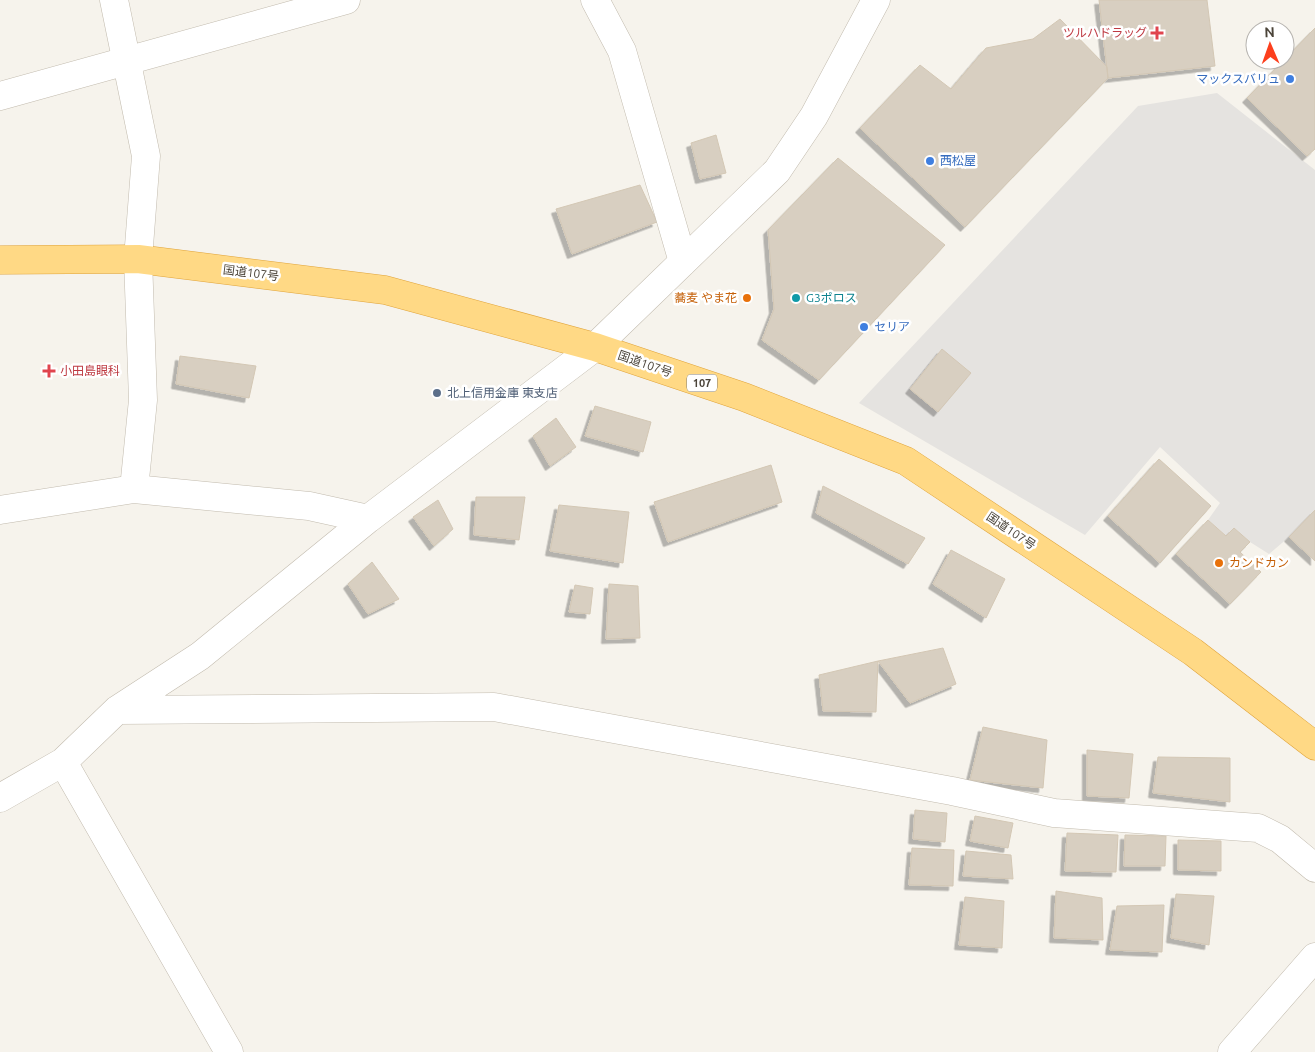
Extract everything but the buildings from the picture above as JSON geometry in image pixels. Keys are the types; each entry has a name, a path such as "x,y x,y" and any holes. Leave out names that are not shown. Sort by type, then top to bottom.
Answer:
{"highway":[{"name":"国道107号","path":"0,260 138,259 385,290 595,347 744,397 906,461 1193,652 1315,746"}],"street":[{"path":"114,0 146,156 138,259 143,400 134,489"},
{"path":"0,96 346,0"},
{"path":"595,0 622,51 683,262"},
{"path":"0,798 63,762 117,710 200,656 368,520 595,347 778,171 814,116 876,0"},
{"path":"0,510 134,489 309,506 368,520"},
{"path":"117,710 494,707 952,791 1054,813 1258,828 1280,840 1315,868"},
{"path":"63,762 229,1052"},
{"path":"1232,1052 1315,958"}],"shaded area":[{"path":"1217,93 1315,170 1315,510 1289,537 1269,554 1250,542 1234,528 1226,536 1208,520 1220,503 1160,447 1085,535 859,403 1138,106"}],"place":[{"name":"ツルハドラッグ","path":"1157,33"},
{"name":"マックスバリュ","path":"1290,79"},
{"name":"西松屋","path":"930,161"},
{"name":"蕎麦 やま花","path":"747,298"},
{"name":"G3ポロス","path":"796,298"},
{"name":"セリア","path":"864,327"},
{"name":"小田島眼科","path":"49,371"},
{"name":"北上信用金庫 東支店","path":"437,393"},
{"name":"カンドカン","path":"1219,563"}]}
